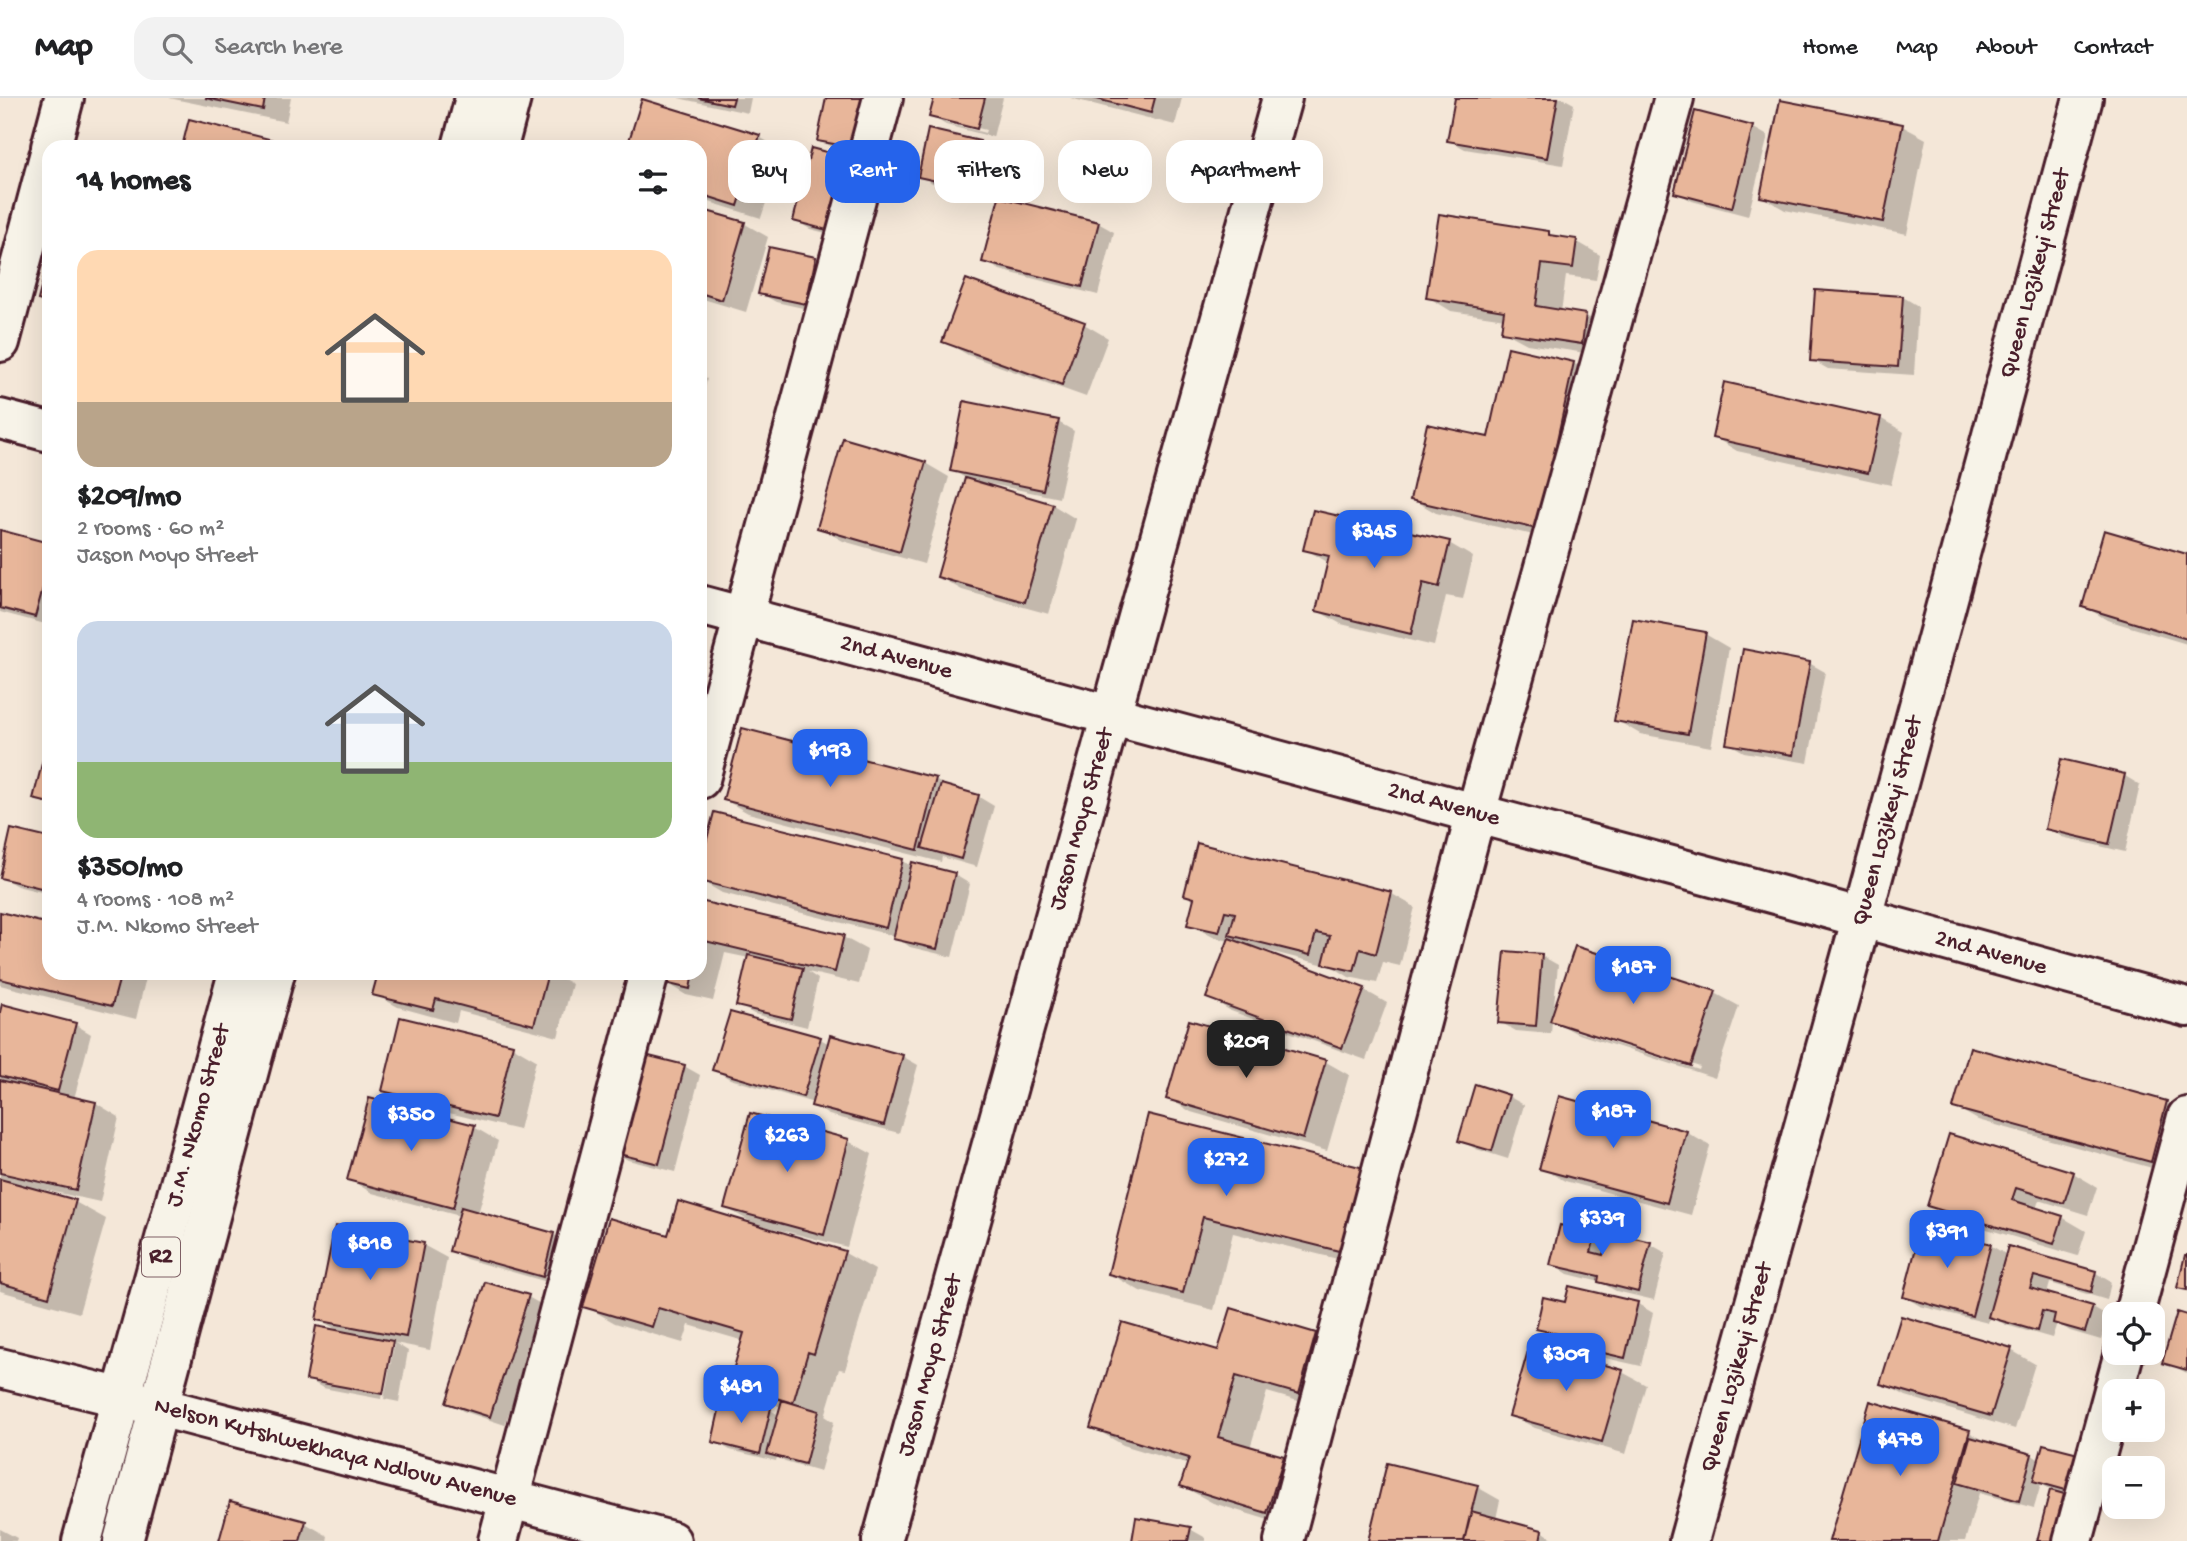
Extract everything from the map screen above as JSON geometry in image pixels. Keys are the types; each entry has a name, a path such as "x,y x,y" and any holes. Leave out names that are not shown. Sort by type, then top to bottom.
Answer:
{"main road":[{"path":"53,140 64,98"},
{"path":"464,140 475,98"},
{"path":"500,140 511,98"},
{"path":"707,753 883,98"},
{"name":"Jason Moyo Street","path":"882,1541 1282,98"},
{"path":"1284,1541 1476,813 1674,98"},
{"name":"Queen Lozikeyi Street","path":"1689,1541 1862,918 2083,98"},
{"path":"0,342 42,183"},
{"path":"0,419 42,430"},
{"name":"2nd Avenue","path":"707,607 2187,1007"},
{"name":"J.M. Nkomo Street","path":"82,1541 236,980"},
{"name":"J.M. Nkomo Street","path":"123,1541 273,980"},
{"path":"498,1541 647,980"},
{"path":"2137,1302 2187,1117"},
{"path":"2073,1541 2120,1365"},
{"name":"Nelson Kutshwekhaya Ndlovu Avenue","path":"0,1368 160,1407 671,1541"}],"building":[{"path":"205,98 265,98 263,110"},
{"path":"698,98 734,98 732,105"},
{"path":"826,98 866,98 858,140 817,141"},
{"path":"934,98 985,98 977,129 929,117"},
{"path":"1093,98 1155,98 1151,113"},
{"path":"1455,98 1558,98 1547,158 1447,141"},
{"path":"642,99 760,135 758,140 728,140 728,203 707,196 707,140 629,140"},
{"path":"1780,100 1903,124 1883,222 1760,197"},
{"path":"1695,111 1753,126 1732,208 1674,193"},
{"path":"189,119 273,140 184,140"},
{"path":"928,129 976,140 934,140 934,180 920,177"},
{"path":"811,148 825,152 825,203 834,203 827,230 793,221 797,203 811,203"},
{"path":"997,203 1023,203 1099,222 1082,287 982,262"},
{"path":"707,211 745,222 722,300 707,295"},
{"path":"1439,214 1549,231 1549,235 1577,239 1573,268 1542,264 1536,306 1586,314 1582,344 1501,332 1504,311 1426,298"},
{"path":"769,247 816,257 806,304 758,294"},
{"path":"966,279 1085,322 1062,385 942,342"},
{"path":"42,284 42,301 38,300"},
{"path":"1815,290 1903,296 1898,367 1810,361"},
{"path":"1508,347 1574,362 1554,454 1567,457 1550,532 1410,500 1427,424 1488,437"},
{"path":"1724,382 1881,417 1868,473 1712,438"},
{"path":"964,401 1059,420 1043,490 950,471"},
{"path":"843,438 926,462 900,552 817,528"},
{"path":"965,478 1053,504 1025,602 937,577"},
{"path":"1313,510 1450,541 1439,587 1423,583 1411,634 1316,611 1329,556 1303,550"},
{"path":"0,530 42,541 42,592 35,617 0,608"},
{"path":"2104,530 2187,554 2187,639 2082,607"},
{"path":"1633,619 1706,632 1688,734 1614,721"},
{"path":"1743,649 1810,662 1793,755 1726,744"},
{"path":"742,728 936,778 918,850 723,800"},
{"path":"2061,759 2125,774 2109,844 2045,829"},
{"path":"42,764 42,801 33,799"},
{"path":"941,784 979,795 961,859 922,848"},
{"path":"714,812 903,859 886,928 707,883 707,839"},
{"path":"11,829 42,836 42,888 0,878"},
{"path":"1197,843 1392,892 1376,954 1360,949 1354,971 1323,964 1330,936 1316,933 1310,955 1229,935 1235,913 1225,911 1219,932 1187,925 1194,898 1184,895"},
{"path":"912,862 955,873 937,949 893,939"},
{"path":"707,903 844,935 835,972 707,941"},
{"path":"0,912 42,922 42,980 119,980 112,1006 0,979"},
{"path":"1229,938 1365,988 1342,1048 1206,998"},
{"path":"1575,946 1716,991 1691,1066 1550,1021"},
{"path":"1505,951 1542,954 1536,1026 1498,1023"},
{"path":"748,955 803,968 791,1019 736,1006"},
{"path":"376,980 546,980 534,1025 436,999 433,1010 372,995"},
{"path":"661,980 692,980 690,989"},
{"path":"2,1004 76,1023 58,1091 0,1076"},
{"path":"730,1012 821,1037 803,1097 712,1070"},
{"path":"400,1017 513,1044 495,1118 382,1091"},
{"path":"1189,1020 1326,1060 1303,1139 1166,1099"},
{"path":"830,1035 903,1055 884,1125 811,1106"},
{"path":"1970,1047 2167,1101 2151,1162 1953,1108"},
{"path":"637,1053 685,1065 659,1164 611,1152"},
{"path":"0,1080 96,1102 76,1190 0,1173"},
{"path":"1475,1084 1509,1095 1492,1151 1458,1141"},
{"path":"1559,1096 1687,1131 1667,1203 1539,1169"},
{"path":"369,1098 475,1125 453,1208 347,1180"},
{"path":"750,1113 849,1139 824,1235 724,1208"},
{"path":"1148,1114 1368,1169 1347,1253 1203,1217 1183,1293 1108,1274"},
{"path":"1949,1134 2074,1172 2064,1203 2016,1188 2012,1200 2063,1216 2054,1244 1927,1206"},
{"path":"0,1179 76,1200 49,1297 0,1283"},
{"path":"678,1201 845,1251 814,1354 808,1352 793,1403 729,1384 744,1333 658,1308 652,1327 583,1307 609,1218 668,1235"},
{"path":"461,1207 554,1233 543,1277 449,1251"},
{"path":"1560,1225 1596,1233 1591,1252 1603,1255 1609,1232 1651,1242 1638,1292 1598,1282 1599,1276 1550,1265"},
{"path":"1922,1225 1991,1244 1972,1316 1903,1297"},
{"path":"335,1226 424,1243 406,1337 316,1320"},
{"path":"2008,1246 2096,1271 2091,1292 2034,1276 2030,1288 2093,1306 2085,1332 2053,1323 2055,1314 2042,1311 2037,1331 1988,1317"},
{"path":"2187,1255 2187,1290 2177,1288"},
{"path":"485,1282 529,1295 490,1417 446,1403"},
{"path":"1569,1286 1638,1302 1625,1358 1556,1342 1558,1334 1536,1329 1543,1297 1565,1302"},
{"path":"1231,1308 1316,1333 1299,1394 1236,1376 1218,1437 1284,1456 1267,1513 1180,1486 1189,1458 1090,1428 1122,1322 1218,1350"},
{"path":"2177,1312 2187,1315 2187,1370 2165,1364 2165,1353"},
{"path":"1901,1316 2012,1348 1991,1416 1880,1384"},
{"path":"316,1326 393,1341 383,1394 306,1380"},
{"path":"1530,1344 1623,1370 1602,1442 1509,1416"},
{"path":"722,1397 771,1408 760,1454 712,1442"},
{"path":"782,1400 819,1411 805,1464 767,1454"},
{"path":"1870,1401 1970,1430 1938,1541 1829,1541"},
{"path":"1970,1437 2032,1454 2019,1501 1957,1483"},
{"path":"2043,1444 2090,1456 2080,1494 2033,1481"},
{"path":"1387,1463 1478,1485 1464,1541 1368,1541"},
{"path":"2050,1490 2075,1497 2064,1541 2037,1541"},
{"path":"230,1501 306,1521 300,1541 219,1541"},
{"path":"1471,1511 1542,1530 1540,1541 1464,1541"},
{"path":"1136,1517 1191,1527 1188,1541 1132,1541"}]}
